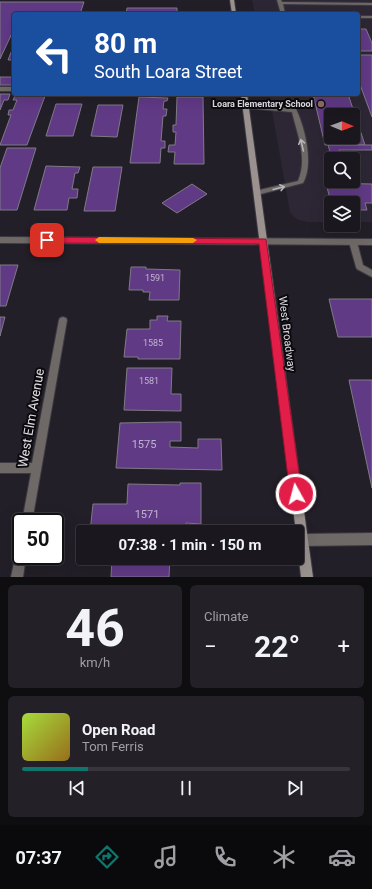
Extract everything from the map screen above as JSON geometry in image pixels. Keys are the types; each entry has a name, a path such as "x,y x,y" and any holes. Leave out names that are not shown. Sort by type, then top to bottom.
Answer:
{"main road":[{"path":"232,0 234,12"},
{"name":"West Broadway","path":"244,96 300,525"},
{"name":"West Broadway","path":"304,555 307,577"}],"street":[{"path":"282,12 279,2 372,4"},
{"path":"360,17 372,17"},
{"path":"0,89 12,89"},
{"path":"246,107 294,110 307,166 305,176 301,182 257,193"},
{"path":"0,240 372,242"},
{"path":"353,242 360,267 372,274"},
{"name":"West Elm Avenue","path":"28,513 63,320"},
{"path":"0,468 36,468"},
{"path":"304,540 372,539"},
{"path":"17,577 19,565"}],"shaded area":[{"name":"Loara Elementary School","path":"252,0 372,0 372,222 360,222 360,196 324,196 324,222 308,222 294,217 290,212 269,96 360,96 360,12 255,12"}],"building":[{"path":"0,2 84,2 81,12 12,12 12,33 0,59"},
{"path":"127,8 177,8 177,12 126,12"},
{"path":"360,29 366,29 372,43 372,51 360,51"},
{"path":"12,50 12,60 8,60"},
{"path":"360,55 372,55 372,117 360,84"},
{"path":"0,77 12,77 12,85 0,85"},
{"path":"0,94 10,94 8,100 4,100 0,110"},
{"path":"15,96 45,96 27,145 0,145 11,115 8,115 9,110 13,110 17,100 13,100"},
{"path":"313,96 349,96 353,108 324,108 324,141"},
{"path":"139,97 168,98 167,101 164,101 163,109 167,109 166,116 163,116 161,141 165,141 165,148 161,148 160,163 130,163"},
{"path":"177,97 203,97 204,164 174,164 175,152 168,152 169,145 175,145 176,132 173,132 173,125 176,125"},
{"path":"56,104 82,104 73,136 46,136"},
{"path":"98,105 123,105 117,137 91,136"},
{"path":"360,130 365,145 325,145 360,144"},
{"path":"328,145 372,145 372,150 339,150 340,152 330,152"},
{"path":"7,148 36,148 17,210 0,210 0,168"},
{"path":"46,166 80,167 78,173 75,173 72,189 78,189 77,198 69,198 67,210 34,210"},
{"path":"93,167 122,167 115,211 84,211"},
{"path":"192,184 207,194 177,213 162,203"},
{"path":"360,184 372,184 372,203 365,203 367,210 360,210 360,196 329,196 327,188 360,188"},
{"path":"0,265 18,265 6,306 0,306"},
{"path":"131,267 180,270 179,300 149,300 150,292 143,292 143,290 129,290"},
{"path":"329,299 372,299 372,337 338,337"},
{"path":"157,316 168,316 167,321 181,321 180,359 138,359 138,357 124,357 127,329 150,329 150,320 157,320"},
{"path":"0,317 5,317 0,336"},
{"path":"127,368 172,368 171,394 181,394 181,411 124,410"},
{"path":"349,380 372,380 372,488"},
{"path":"181,422 181,441 170,441 170,447 198,448 198,439 221,439 222,470 116,468 120,423"},
{"path":"180,483 201,483 201,524 91,525 93,504 127,504 128,484 180,485"},
{"path":"112,565 170,565 169,577 111,577"}],"slow traffic":[{"path":"99,240 193,240"}],"place":[{"name":"Loara Elementary School","path":"321,104"}],"route":[{"path":"47,240 263,241 296,494"}]}
